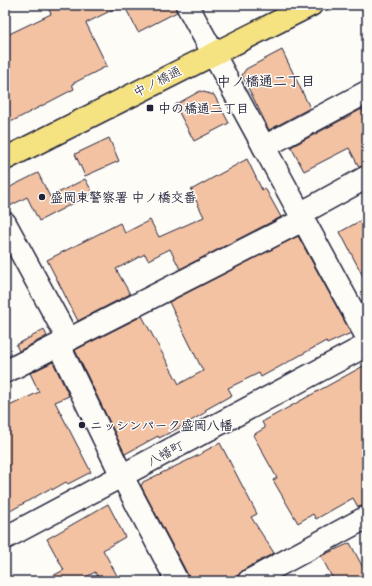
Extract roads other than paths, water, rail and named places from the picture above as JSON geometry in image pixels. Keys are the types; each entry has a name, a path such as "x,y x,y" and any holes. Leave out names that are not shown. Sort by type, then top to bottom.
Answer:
{"highway":[{"name":"中ノ橋通","path":"5,159 311,5"}],"street":[{"path":"187,5 367,337"},
{"path":"264,147 367,92"},
{"path":"5,372 302,217 367,177"},
{"path":"5,223 64,341"},
{"path":"64,341 60,348 122,476 177,581"},
{"name":"八幡町","path":"5,538 367,345"},
{"path":"249,581 367,517"}],"place":[{"name":"中の橋通二丁目","path":"150,108"},
{"name":"盛岡東警察署 中ノ橋交番","path":"42,197"},
{"name":"ニッシンパーク盛岡八幡","path":"82,425"}],"district":[{"name":"中ノ橋通二丁目","path":"266,81"}]}
